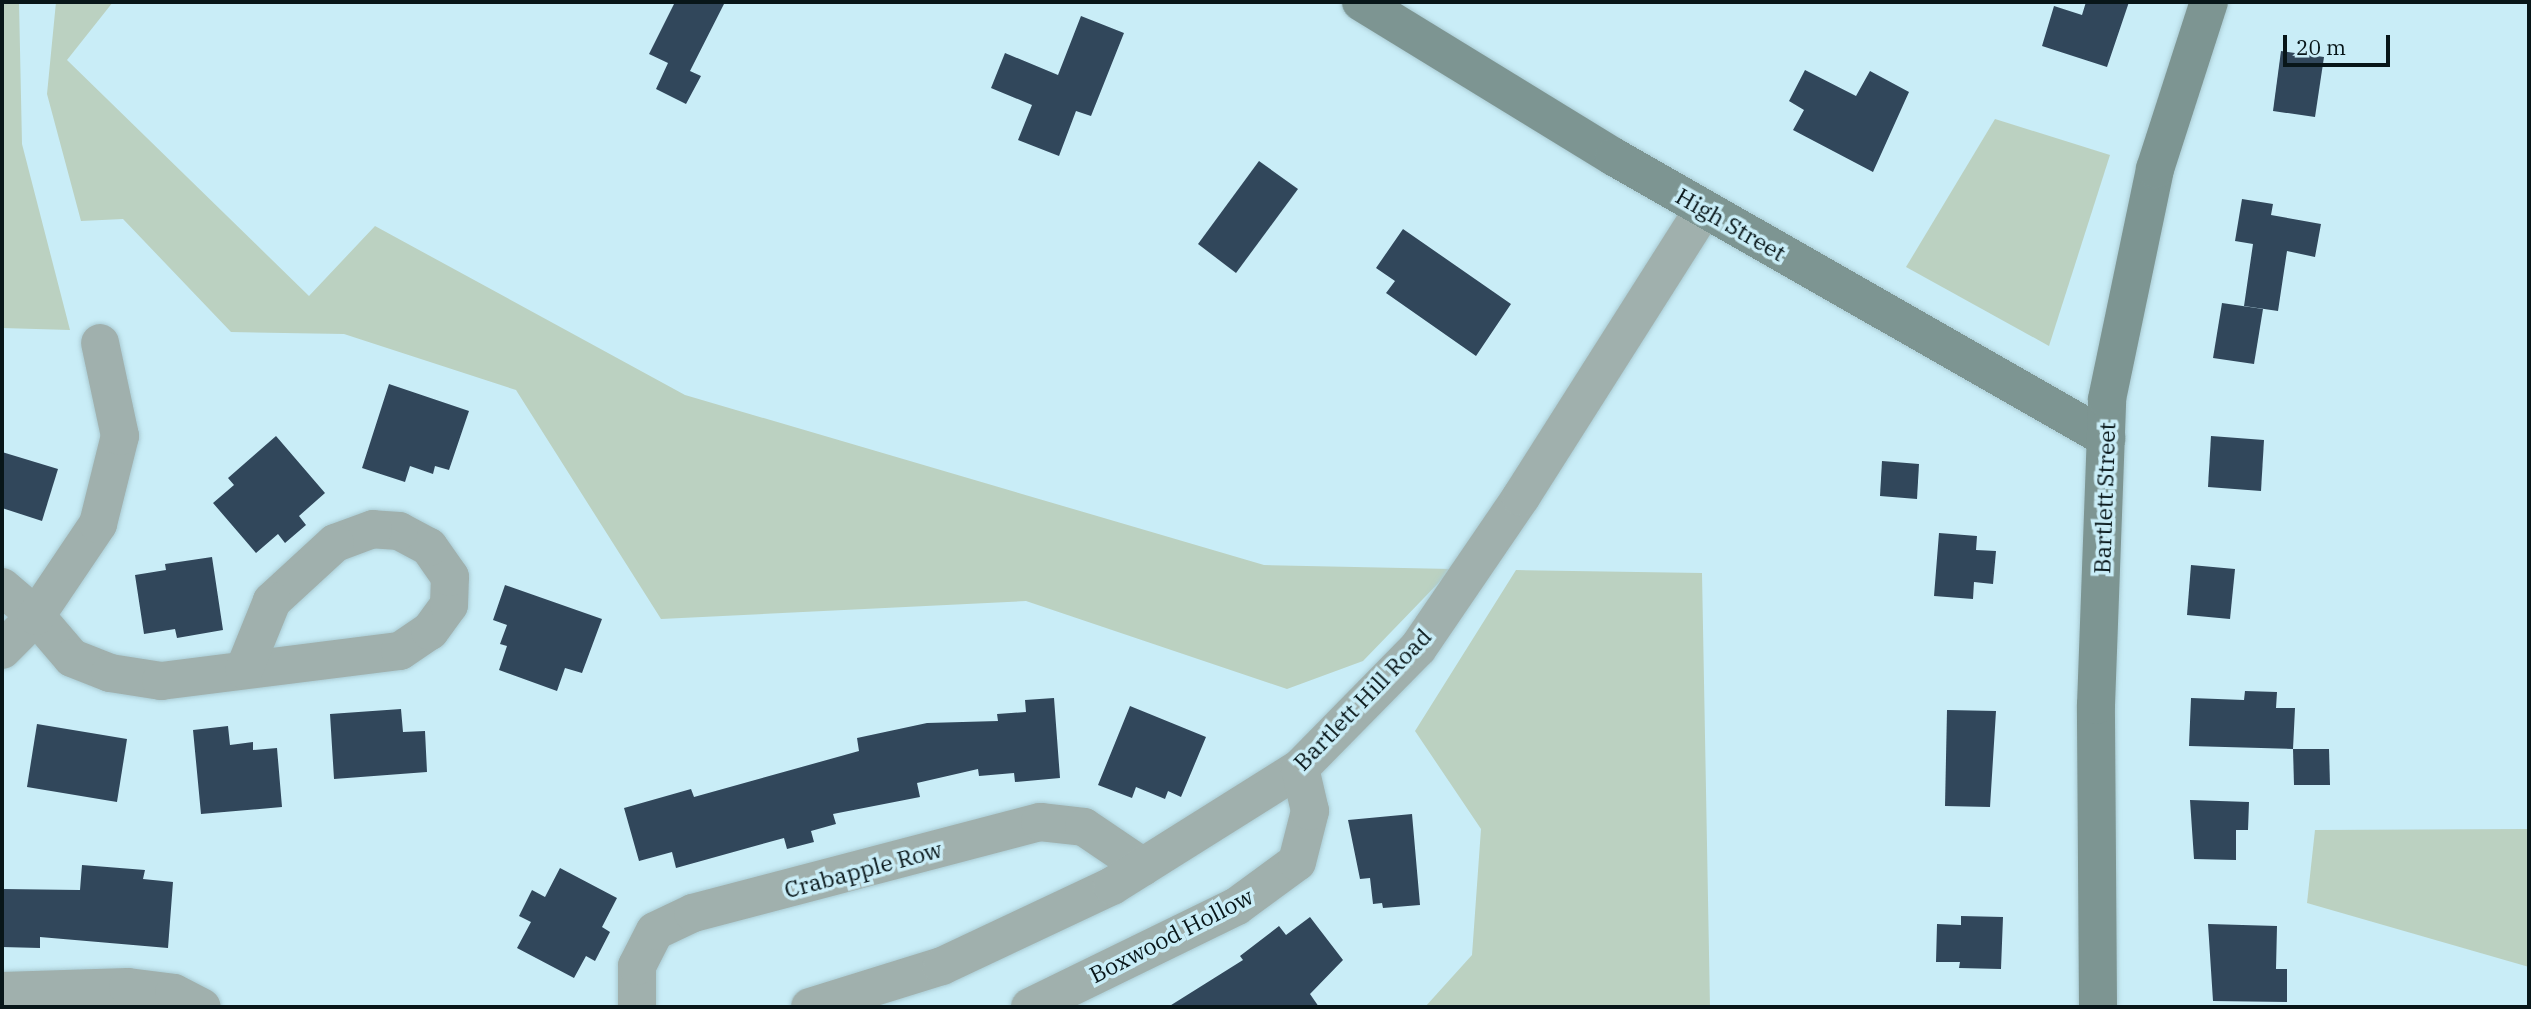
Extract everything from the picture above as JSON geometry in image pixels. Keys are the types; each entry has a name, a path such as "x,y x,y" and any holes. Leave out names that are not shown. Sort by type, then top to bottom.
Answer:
{"main road":[{"name":"High Street","path":"1362,2 1704,209 2106,438"},
{"name":"Bartlett Street","path":"2098,1007 2096,705 2107,399 2155,169 2209,2"}],"street":[{"name":"Bartlett Hill Road","path":"810,1007 942,966 1143,867 1300,768 1418,648 1521,497 1704,209"},
{"path":"2,650 36,616 97,524 120,436 100,343"},
{"path":"2,587 36,616 72,658 110,673 161,681 400,651 430,631 449,605 450,577 429,547 399,531 373,529 335,542 272,601 244,670"},
{"name":"Boxwood Hollow","path":"1030,1007 1237,906 1297,862 1310,811 1300,768"},
{"name":"Crabapple Row","path":"637,1007 637,966 655,931 693,913 1040,822 1084,827 1143,867"},
{"path":"2,991 128,987 174,993 202,1007"}],"green space":[{"path":"2,2 19,2 22,144 70,330 2,328"},
{"path":"56,2 113,2 67,60 309,296 375,226 685,395 1264,565 1452,569 1363,661 1287,689 1026,601 661,619 516,390 344,334 231,332 123,219 81,221 47,94"},
{"path":"1995,119 2110,155 2049,346 1906,267"},
{"path":"1516,570 1702,573 1710,1007 1425,1007 1472,955 1481,829 1415,731"},
{"path":"2529,829 2529,967 2307,903 2315,830"}],"building":[{"path":"675,2 725,2 690,71 701,76 686,104 656,89 668,63 649,54"},
{"path":"2086,2 2129,2 2107,67 2042,46 2054,6 2082,15"},
{"path":"1081,16 1124,33 1091,116 1076,111 1059,156 1018,140 1032,105 991,88 1005,53 1058,75"},
{"path":"2281,51 2324,57 2315,117 2273,111"},
{"path":"1805,70 1856,96 1870,71 1909,92 1873,172 1793,130 1804,110 1789,101"},
{"path":"1259,161 1298,189 1236,273 1198,244"},
{"path":"2242,199 2273,204 2271,215 2321,224 2315,257 2287,251 2278,311 2244,306 2253,244 2235,241"},
{"path":"1403,229 1511,304 1476,356 1386,293 1395,281 1376,268"},
{"path":"2222,303 2263,309 2254,364 2213,358"},
{"path":"389,384 469,411 449,470 435,466 433,474 410,466 405,482 362,468"},
{"path":"276,436 325,493 299,516 306,525 285,543 278,534 256,553 213,503 234,485 228,478"},
{"path":"2211,436 2264,440 2261,491 2208,487"},
{"path":"2,452 58,469 42,521 2,508"},
{"path":"1882,461 1919,464 1917,499 1880,496"},
{"path":"1939,533 1977,536 1976,550 1996,551 1993,584 1974,582 1973,599 1934,596"},
{"path":"212,557 223,630 177,638 175,629 144,634 135,575 166,570 165,564"},
{"path":"2191,565 2235,569 2230,619 2187,615"},
{"path":"505,585 602,619 582,673 565,668 557,691 499,670 507,646 500,644 507,625 493,620"},
{"path":"2245,691 2277,692 2276,708 2295,708 2293,749 2189,746 2191,698 2244,700"},
{"path":"1054,698 1060,778 1015,782 1014,773 979,776 978,769 917,783 920,797 833,814 836,824 811,831 814,842 787,849 784,838 676,868 672,852 639,861 624,808 691,789 694,797 859,751 857,738 927,723 998,721 997,714 1026,712 1025,700"},
{"path":"1130,706 1206,737 1181,797 1168,791 1165,799 1136,787 1132,798 1098,785"},
{"path":"401,709 403,732 425,731 427,772 334,779 330,714"},
{"path":"1947,710 1996,711 1990,807 1945,806"},
{"path":"37,724 127,739 117,802 27,787"},
{"path":"228,726 230,745 253,742 253,750 277,748 282,807 201,814 193,730"},
{"path":"2293,749 2329,749 2330,785 2294,785"},
{"path":"2190,800 2249,802 2248,830 2236,830 2236,860 2194,859"},
{"path":"1412,814 1420,905 1383,908 1382,903 1373,904 1370,878 1360,879 1348,820"},
{"path":"82,865 145,870 143,879 173,882 168,948 40,937 40,948 2,947 2,889 80,890"},
{"path":"560,868 617,898 602,927 610,932 595,961 586,956 574,978 517,948 531,922 519,916 532,890 545,897"},
{"path":"1961,916 2003,917 2001,969 1959,968 1960,962 1936,962 1937,924 1961,925"},
{"path":"1310,917 1343,960 1310,994 1319,1007 1168,1007 1243,960 1240,956 1279,926 1286,935"},
{"path":"2208,924 2277,926 2276,969 2287,969 2287,1002 2213,1001"}]}
